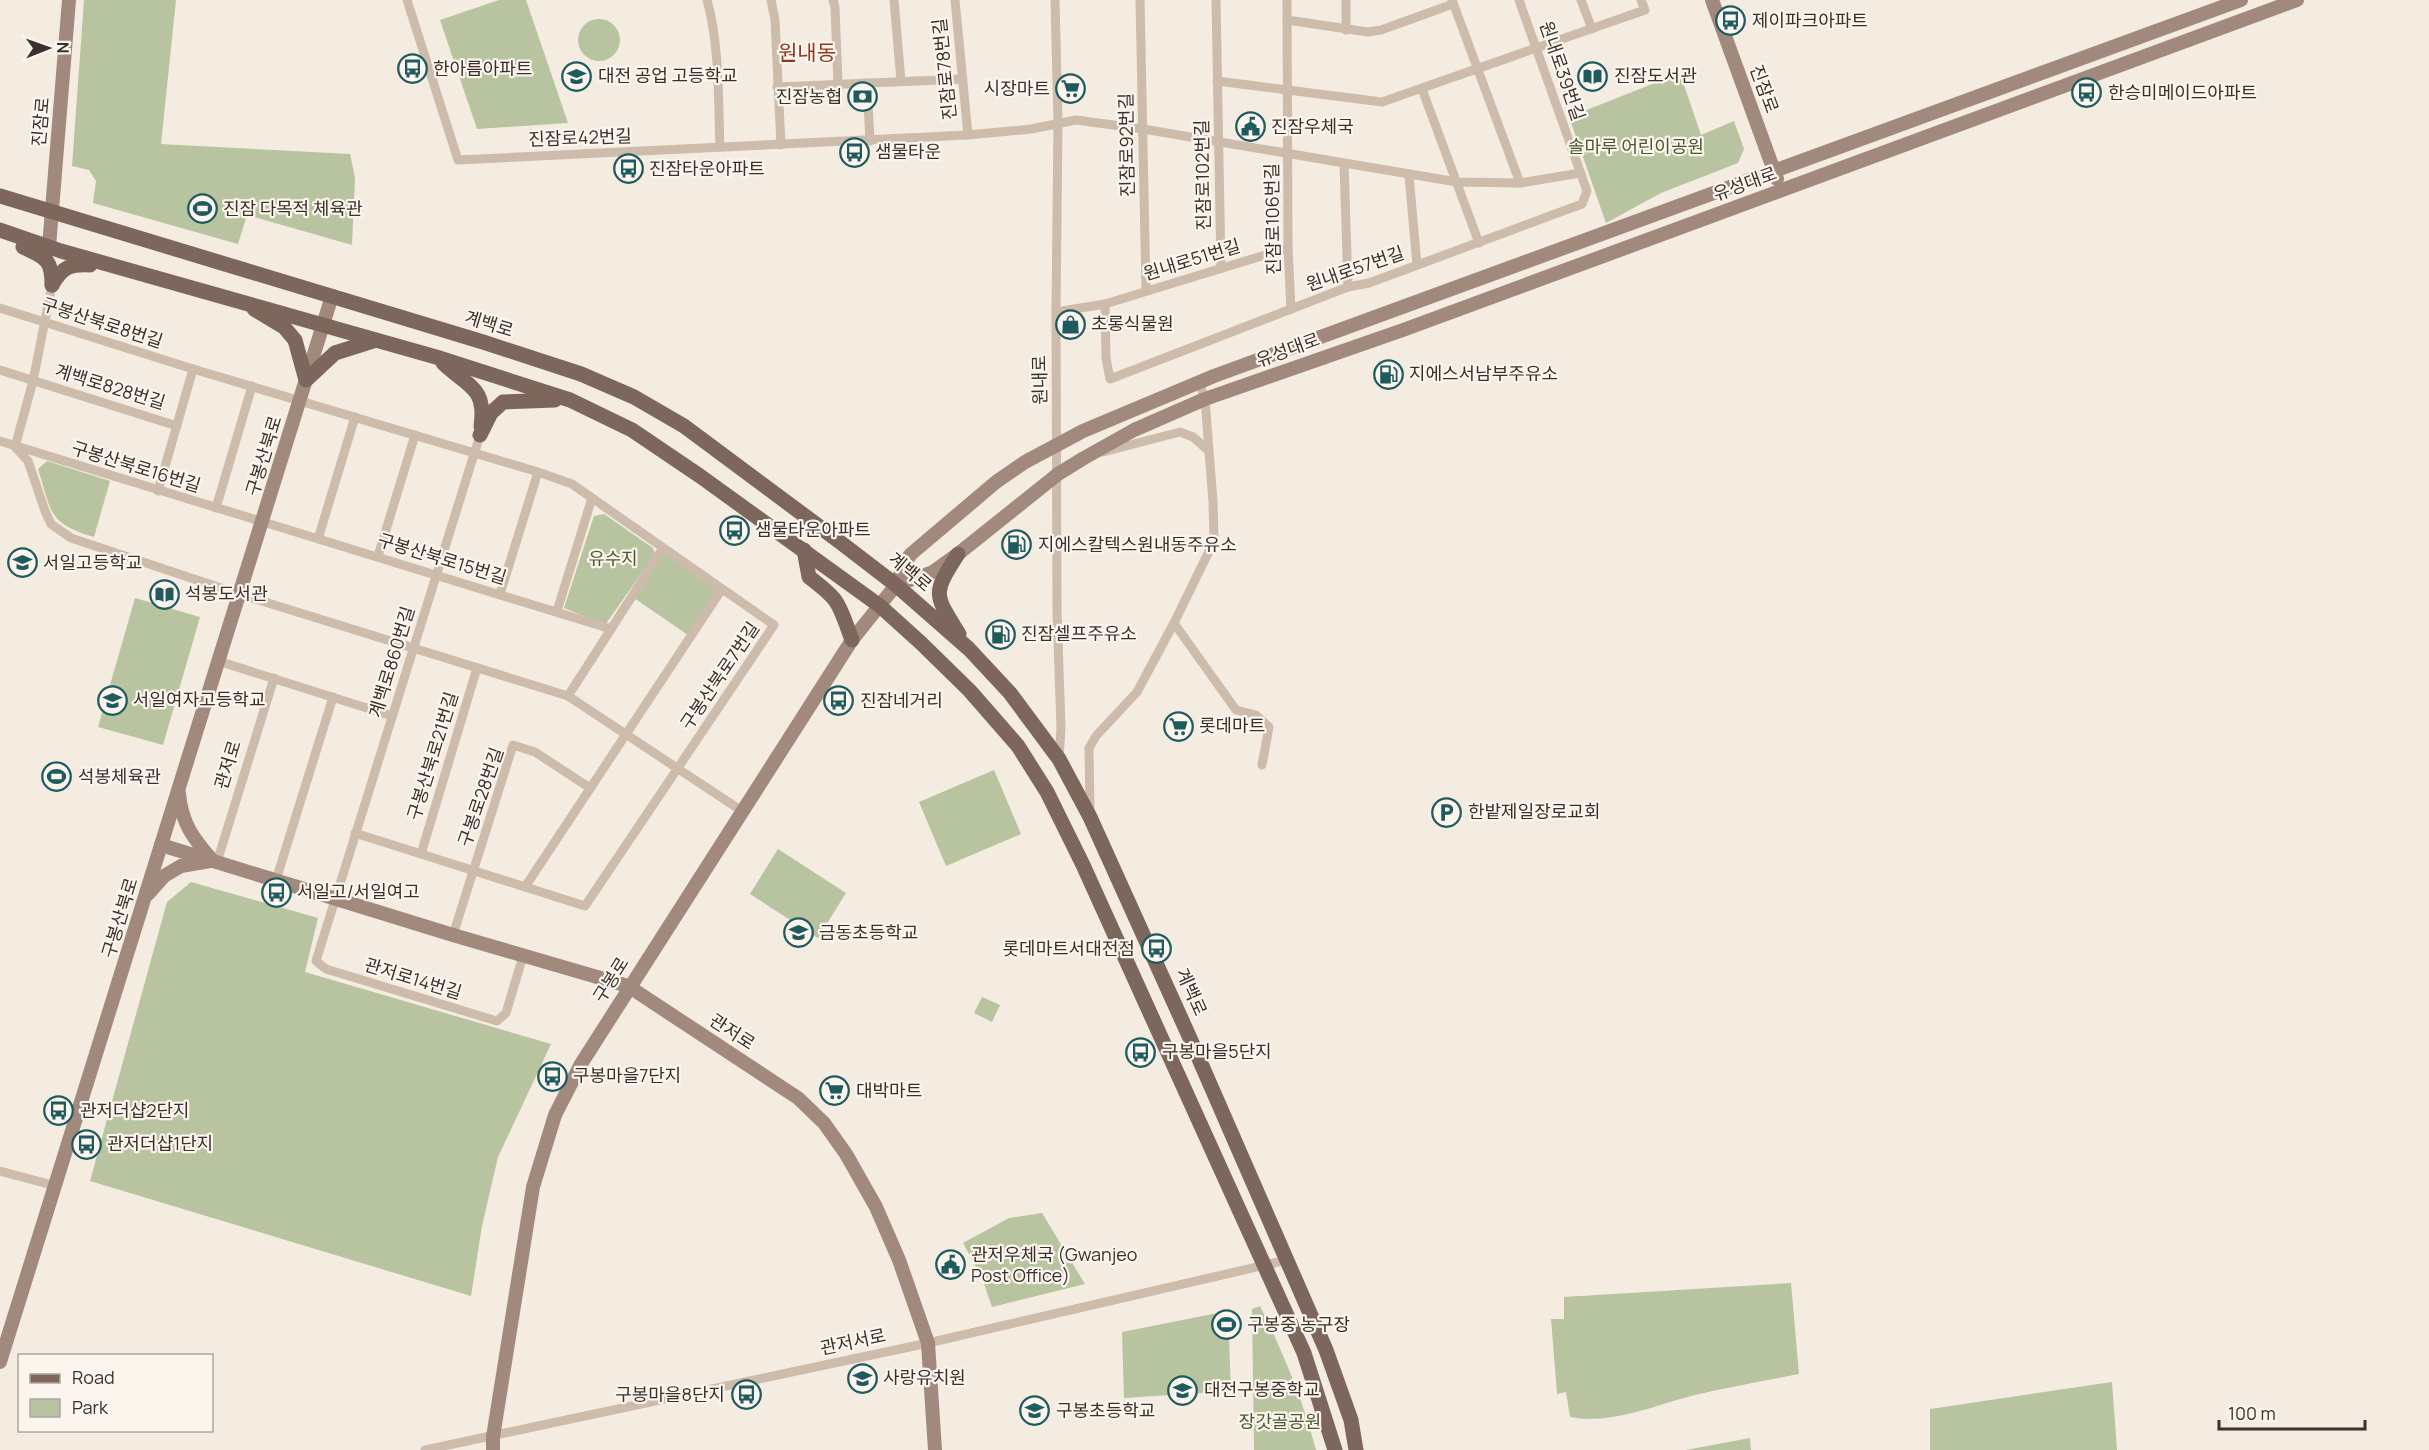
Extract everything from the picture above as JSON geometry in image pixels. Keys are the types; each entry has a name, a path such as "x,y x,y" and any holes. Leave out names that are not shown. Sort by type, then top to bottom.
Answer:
{"main road":[{"name":"계백로","path":"0,196 581,374 634,397 684,426 896,585 969,649 1010,693 1059,759 1090,817 1326,1350 1351,1420 1356,1450"},
{"path":"4,231 50,247 436,357 570,400 632,430 880,606 970,691 1018,746 1047,792 1083,865 1304,1353 1335,1450"},
{"path":"4,231 23,247 45,257 50,264 52,285"},
{"path":"52,285 63,269 70,265 112,264"},
{"path":"242,301 262,316 284,327 295,340 306,380 335,353 376,340"},
{"path":"436,357 478,391 484,411 480,435"},
{"path":"480,435 490,413 503,402 534,399 570,400"},
{"path":"804,550 809,577 831,593 841,606 852,640"},
{"path":"958,554 940,581 939,595 943,608 969,649"}],"street":[{"name":"진잠로","path":"50,247 69,0"},
{"name":"진잠로42번길","path":"407,0 458,160 968,135 1031,129 1058,122"},
{"path":"707,0 713,30 720,147"},
{"path":"771,0 776,20 781,145"},
{"path":"833,0 838,84"},
{"path":"894,0 901,81"},
{"name":"진잠로78번길","path":"955,0 968,135"},
{"name":"원내로","path":"1055,0 1058,122 1056,312 1059,759"},
{"name":"진잠로92번길","path":"1140,0 1146,290"},
{"name":"진잠로102번길","path":"1216,0 1221,268"},
{"name":"진잠로106번길","path":"1287,0 1288,248 1291,309"},
{"path":"1346,0 1346,30"},
{"name":"원내로39번길","path":"1519,0 1580,173"},
{"path":"1581,0 1592,29"},
{"path":"1217,81 1382,102 1645,10 1641,0"},
{"name":"진잠로","path":"1712,0 1781,189"},
{"name":"유성대로","path":"896,585 905,562 911,554 996,482 1058,443 1199,382 2241,0"},
{"name":"유성대로","path":"896,585 933,572 1058,474 1084,458 1134,430 1204,399 1403,330 2297,0"},
{"path":"1287,20 1368,32 1381,30 1453,2 1520,183"},
{"path":"777,87 963,79"},
{"path":"867,83 870,141"},
{"path":"1422,89 1479,243"},
{"path":"1058,122 1076,120 1143,129 1409,176 1457,182 1520,183 1580,173"},
{"path":"1344,164 1348,287"},
{"name":"원내로57번길","path":"1105,304 1106,358 1110,379 1348,287 1369,283 1582,204 1587,191 1580,173"},
{"path":"1409,176 1417,264"},
{"name":"원내로51번길","path":"1056,312 1105,304 1288,248"},
{"name":"계백로828번길","path":"15,447 33,381 52,285"},
{"name":"구봉산북로","path":"0,1362 332,296"},
{"name":"구봉산북로8번길","path":"0,308 300,401"},
{"path":"158,491 194,369"},
{"name":"계백로828번길","path":"0,370 177,426"},
{"path":"1090,817 1089,748 1096,736 1137,692 1214,541 1214,501 1204,399 1199,382"},
{"path":"216,508 252,386"},
{"name":"구봉산북로7번길","path":"300,401 474,452 572,484 774,625 678,769"},
{"path":"318,539 355,417"},
{"path":"1084,458 1180,432 1193,437 1209,451"},
{"path":"378,556 415,435"},
{"name":"계백로860번길","path":"335,899 480,435"},
{"name":"구봉산북로16번길","path":"0,441 262,523"},
{"path":"15,447 28,461 51,524 71,538 239,594 568,696 742,811"},
{"path":"500,594 538,472"},
{"path":"556,611 592,498"},
{"name":"구봉산북로15번길","path":"262,523 378,556 611,629"},
{"path":"568,696 663,548"},
{"name":"구봉로","path":"493,1443 532,1187 555,1115 581,1064 628,986 852,640 896,585"},
{"path":"525,887 722,589"},
{"path":"1174,623 1236,710 1256,715 1269,728 1262,765"},
{"path":"218,661 392,716"},
{"name":"구봉산북로21번길","path":"421,854 477,668"},
{"name":"관저로","path":"215,861 273,678"},
{"path":"276,880 333,697"},
{"name":"구봉로28번길","path":"453,935 513,745 535,752 590,788"},
{"name":"구봉로28번길","path":"355,834 585,906 678,769"},
{"path":"178,790 181,817 192,836 215,861"},
{"name":"관저로","path":"161,845 628,986 782,1086 824,1123 846,1155 876,1207 899,1260 928,1342 935,1450"},
{"path":"145,897 164,876 181,866 215,861"},
{"name":"관저로14번길","path":"335,899 316,961 326,969 417,997 497,1021 506,1012 523,956"},
{"path":"0,1171 56,1186"},
{"name":"관저서로","path":"425,1450 493,1443 1287,1260"}],"green space":[{"path":"84,0 176,0 161,144 350,154 355,178 352,245 247,215 238,244 93,203 96,181 89,170 72,166"},
{"path":"499,0 526,0 568,123 477,129 440,20"},
{"path":"599,19 607,20 614,25 619,32 619,48 614,55 607,60 599,61 591,60 584,55 579,48 578,40 579,32 584,25 591,20"},
{"name":"솔마루 어린이공원","path":"1680,73 1701,135 1734,121 1744,149 1738,163 1661,193 1606,223 1569,117"},
{"path":"47,461 110,481 94,537 67,527 59,521 49,506 38,469"},
{"name":"유수지","path":"604,514 653,548 655,554 605,625 564,608 594,516"},
{"path":"663,553 717,588 688,635 634,598"},
{"path":"135,598 200,617 163,745 98,727"},
{"path":"994,770 1021,834 946,866 919,802"},
{"path":"778,849 846,893 818,938 750,894"},
{"path":"191,882 318,918 305,972 551,1044 498,1157 482,1226 471,1296 90,1181 167,902"},
{"path":"982,997 1000,1005 992,1022 974,1013"},
{"path":"1042,1213 1085,1284 992,1307 982,1278 963,1243 1009,1218"},
{"path":"1791,1283 1799,1374 1708,1392 1633,1413 1602,1418 1570,1417 1566,1392 1557,1394 1551,1319 1564,1319 1564,1297"},
{"name":"장갓골공원","path":"1260,1306 1292,1377 1316,1450 1254,1450 1252,1309"},
{"path":"1228,1311 1231,1391 1124,1398 1122,1332"},
{"path":"2112,1382 2117,1450 1930,1450 1930,1409"},
{"path":"1750,1438 1751,1450 1686,1450"}],"place":[{"name":"제이파크아파트","path":"1731,21"},
{"name":"한아름아파트","path":"412,69"},
{"name":"대전 공업 고등학교","path":"577,76"},
{"name":"진잠도서관","path":"1593,76"},
{"name":"시장마트","path":"1071,89"},
{"name":"한승미메이드아파트","path":"2087,93"},
{"name":"진잠농협","path":"863,97"},
{"name":"진잠우체국","path":"1250,127"},
{"name":"샘물타운","path":"854,152"},
{"name":"진잠타운아파트","path":"628,169"},
{"name":"진잠 다목적 체육관","path":"202,209"},
{"name":"초롱식물원","path":"1070,324"},
{"name":"지에스서남부주유소","path":"1388,374"},
{"name":"샘물타운아파트","path":"734,530"},
{"name":"지에스칼텍스원내동주유소","path":"1017,545"},
{"name":"서일고등학교","path":"22,563"},
{"name":"석봉도서관","path":"164,594"},
{"name":"진잠셀프주유소","path":"1000,634"},
{"name":"서일여자고등학교","path":"112,700"},
{"name":"진잠네거리","path":"839,701"},
{"name":"롯데마트","path":"1178,726"},
{"name":"석봉체육관","path":"57,777"},
{"name":"한밭제일장로교회","path":"1447,812"},
{"name":"서일고/서일여고","path":"276,892"},
{"name":"금동초등학교","path":"798,933"},
{"name":"롯데마트서대전점","path":"1156,949"},
{"name":"구봉마을5단지","path":"1141,1052"},
{"name":"구봉마을7단지","path":"552,1076"},
{"name":"대박마트","path":"835,1091"},
{"name":"관저더샵2단지","path":"59,1111"},
{"name":"관저더샵1단지","path":"86,1144"},
{"name":"관저우체국 (Gwanjeo Post Office)","path":"950,1265"},
{"name":"구봉중 농구장","path":"1226,1325"},
{"name":"사랑유치원","path":"862,1378"},
{"name":"대전구봉중학교","path":"1183,1390"},
{"name":"구봉마을8단지","path":"746,1395"},
{"name":"구봉초등학교","path":"1035,1411"}],"district":[{"name":"원내동","path":"807,53"}]}
